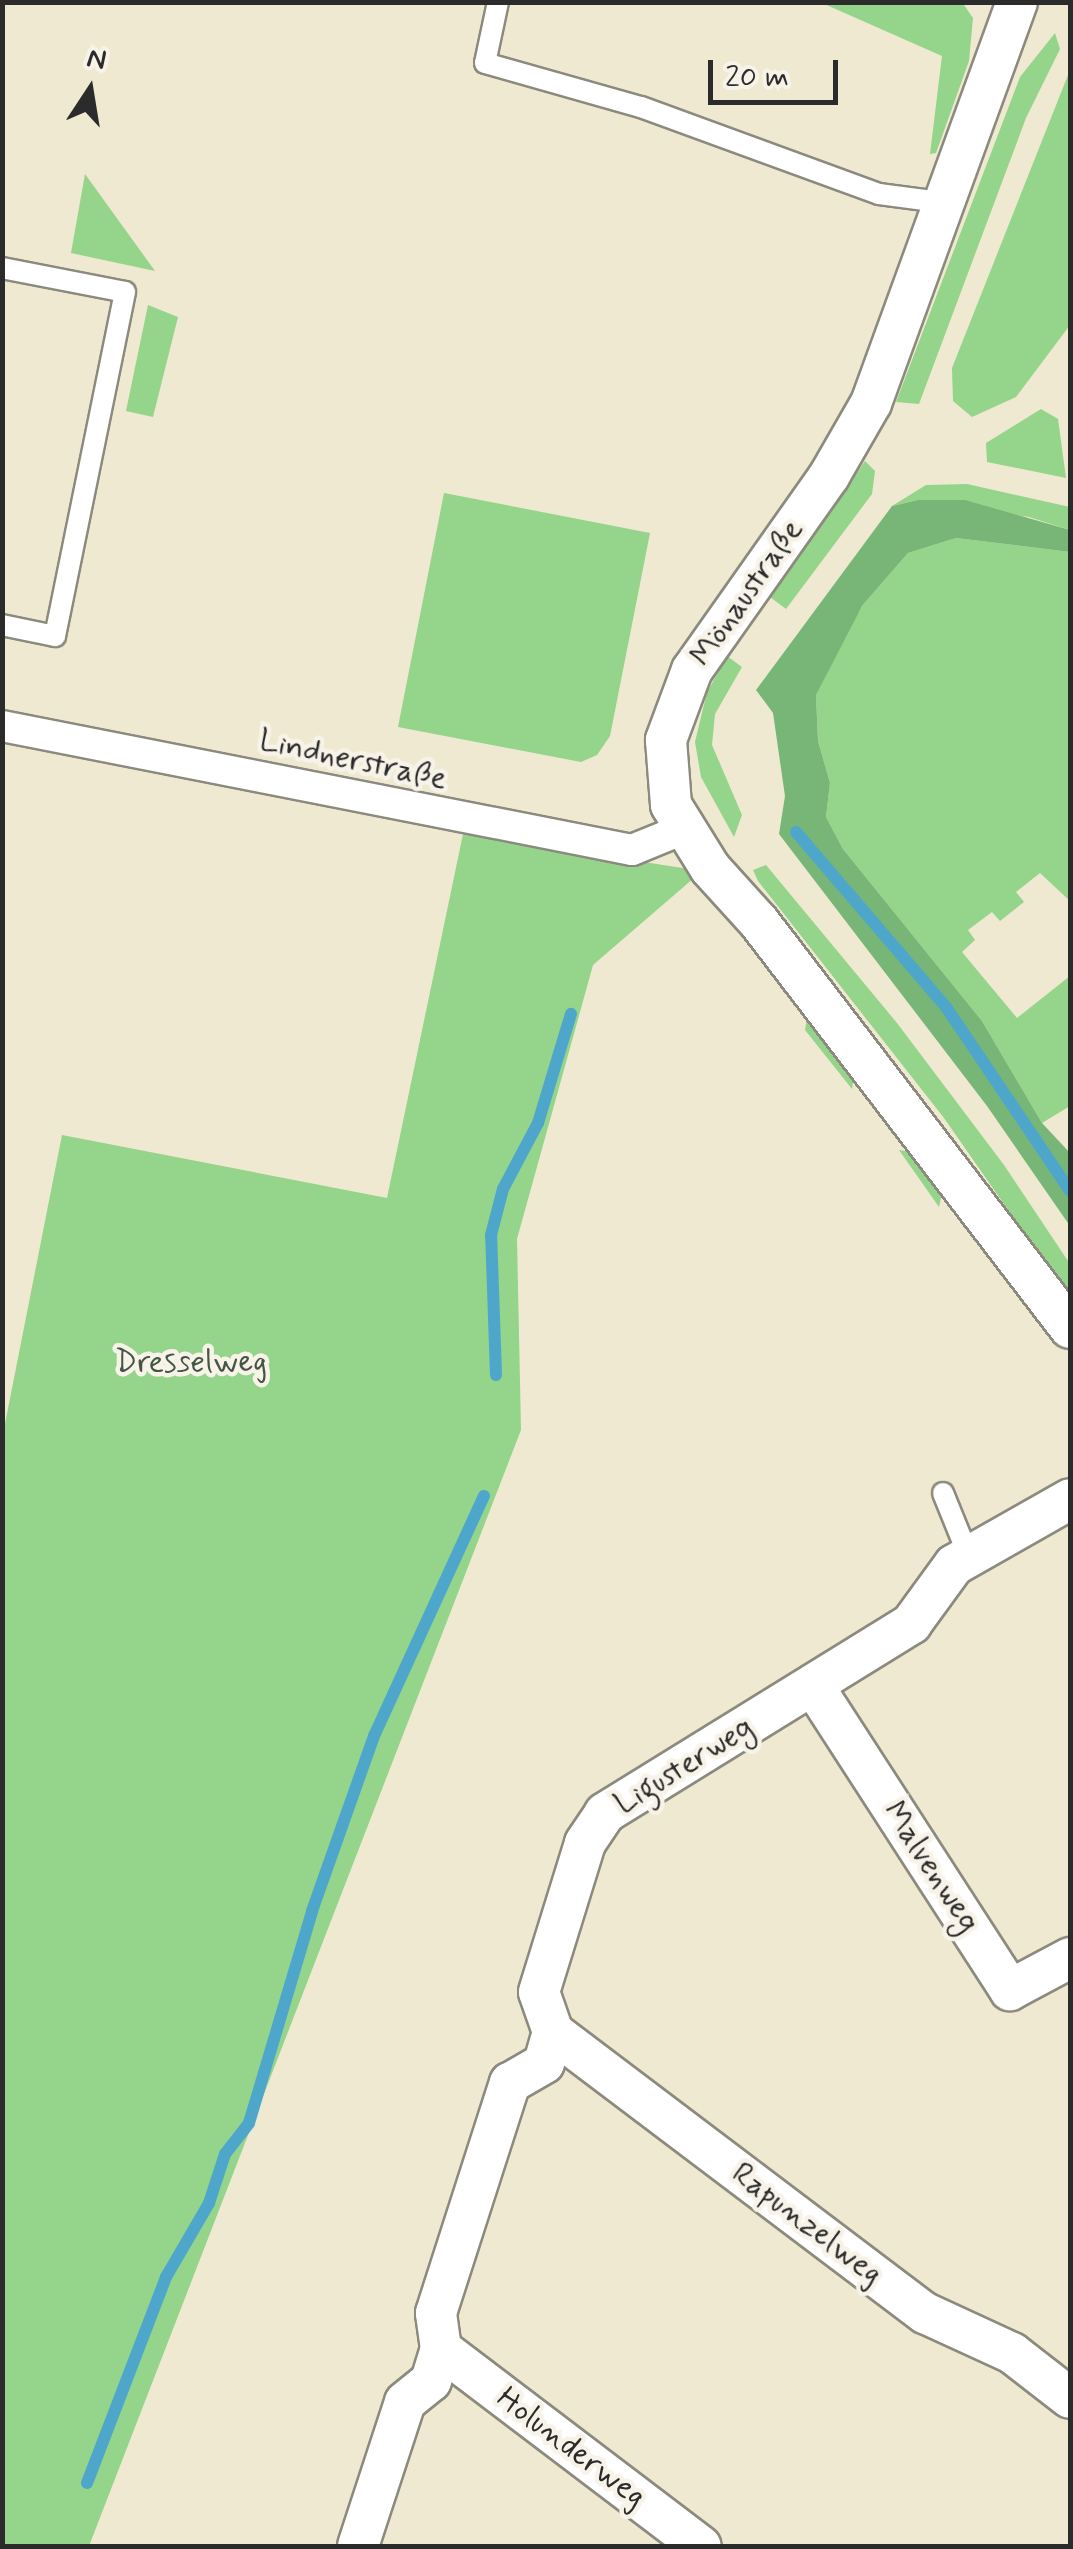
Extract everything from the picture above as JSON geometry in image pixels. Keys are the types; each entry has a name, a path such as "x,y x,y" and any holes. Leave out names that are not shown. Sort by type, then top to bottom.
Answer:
{"street":[{"name":"Mönaustraße","path":"1018,2 947,203 858,429 692,670 666,740 671,806 710,868 771,938 1070,1328"},
{"name":"Lindnerstraße","path":"2,726 632,850 686,828"},
{"name":"Ligusterweg","path":"553,2032 538,1992 586,1843 605,1812 912,1624 954,1565 1070,1499"},
{"name":"Malvenweg","path":"814,1687 1010,1990 1070,1958"},
{"path":"358,2546 405,2402 431,2382 441,2349 436,2313 510,2082 544,2062 553,2032"},
{"name":"Rapunzelweg","path":"553,2032 925,2313 1012,2353 1070,2398"},
{"name":"Holunderweg","path":"441,2349 701,2546"}],"lane":[{"path":"498,2 485,62 640,107 866,190 947,203"},
{"path":"2,268 125,292 55,636 2,625"},
{"path":"943,1493 969,1556"}],"green space":[{"path":"962,2 973,18 969,61 936,153 930,154 942,56 822,3"},
{"path":"1055,33 1060,49 1026,118 919,404 896,402 1020,77"},
{"path":"1070,70 1070,325 1016,397 972,417 953,401 952,368"},
{"path":"85,174 155,271 71,253"},
{"path":"148,305 178,317 153,417 126,411"},
{"path":"1041,409 1058,419 1066,478 987,462 986,443"},
{"path":"865,461 875,471 872,494 786,609 770,597"},
{"path":"967,484 1070,507 1070,530 1029,517 918,500 892,506 926,485"},
{"path":"444,493 650,533 610,736 597,755 581,762 398,727"},
{"path":"918,500 965,500 1070,530 1070,552 956,538 908,553 862,606 816,695 818,741 830,783 826,817 843,849 982,1021 1042,1123 1070,1153 1070,1226 987,1106 779,834 785,796 773,713 756,690 892,506"},
{"path":"956,538 1070,552 1070,901 1040,873 1016,892 1024,902 1000,921 992,912 968,930 975,940 962,952 1017,1018 1070,976 1070,1106 1042,1123 982,1021 843,849 826,817 830,783 818,741 816,695 836,650 862,606 908,553"},
{"path":"727,656 742,667 715,714 712,745 742,815 734,837 701,777 695,742 707,692"},
{"name":"Dresselweg","path":"463,834 702,871 593,965 517,1239 521,1430 89,2546 3,2546 2,1439 62,1135 387,1198"},
{"path":"766,865 897,1023 1004,1165 1070,1264 1070,1299 944,1118 758,881 753,870"},
{"path":"808,1012 855,1070 852,1089 805,1030"},
{"path":"899,1150 917,1153 943,1188 939,1207"}],"waterway":[{"path":"796,832 946,1007 1070,1191"},
{"path":"496,1375 491,1235 503,1189 538,1123 571,1014"},
{"path":"87,2483 166,2277 209,2203 225,2154 249,2123 312,1911 374,1736 484,1496"}]}
